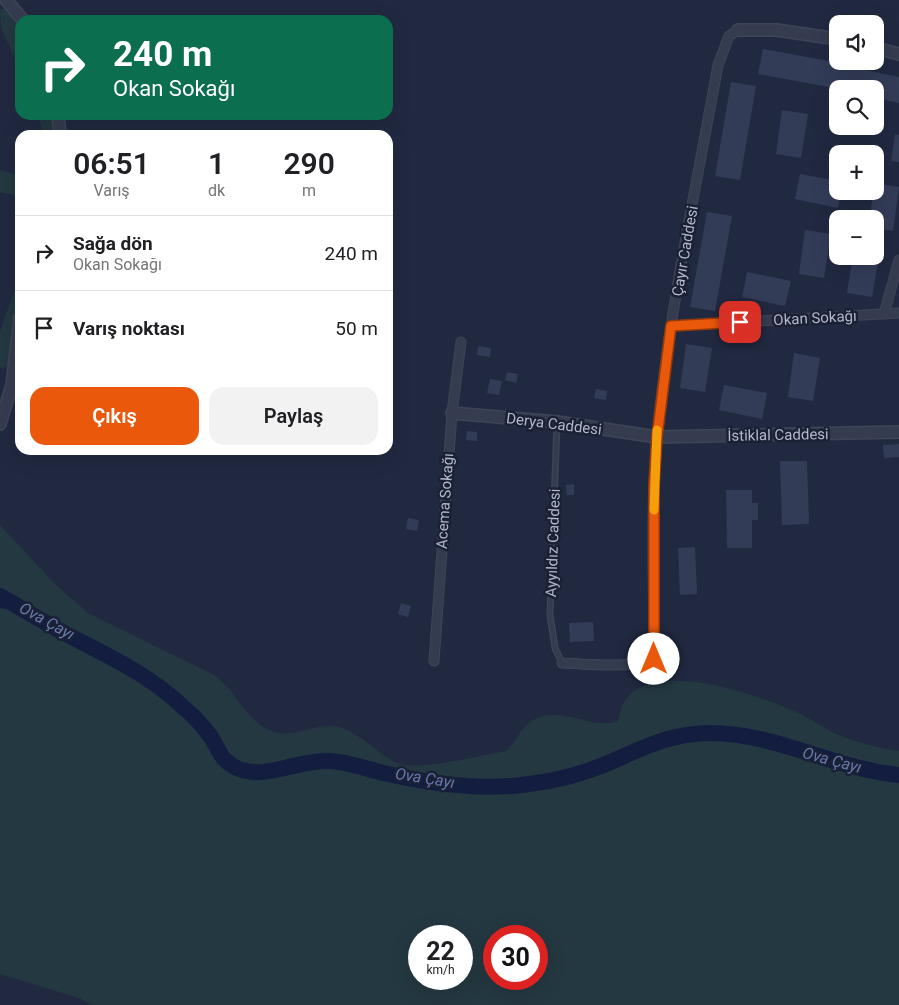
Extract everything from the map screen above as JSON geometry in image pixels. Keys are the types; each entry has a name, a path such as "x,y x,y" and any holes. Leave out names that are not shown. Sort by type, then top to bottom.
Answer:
{"street":[{"path":"6,0 19,15"},
{"path":"738,30 776,30 829,38"},
{"name":"Çayır Caddesi","path":"562,663 628,665 641,664 654,659 654,486 657,437 671,326 718,65 729,36 738,30"},
{"path":"884,50 899,54"},
{"path":"884,314 899,260"},
{"name":"Okan Sokağı","path":"671,326 899,313"},
{"name":"Acema Sokağı","path":"434,660 452,413 461,342"},
{"path":"0,424 12,385 15,360"},
{"name":"Derya Caddesi","path":"452,413 557,422 657,437"},
{"name":"İstiklal Caddesi","path":"657,437 899,432"}],"lane":[{"name":"Ayyıldız Caddesi","path":"557,422 550,615 555,648 562,663"}],"shaded area":[{"path":"0,9 7,9 15,19 15,58 1,28"},
{"path":"40,120 54,120 55,130 41,130"},
{"path":"0,170 15,174 15,195 0,192"},
{"path":"15,289 15,333 8,366 3,369 0,367 0,331"},
{"path":"0,525 56,585 88,613 216,676 251,717 265,728 273,732 290,733 323,726 341,728 358,736 389,759 406,765 434,764 506,751 511,747 526,725 537,718 547,715 567,716 598,723 618,721 624,701 640,688 659,682 681,681 705,683 752,695 795,711 836,734 859,742 899,751 899,1005 92,1005 79,998 0,974 0,608 16,610 25,602 14,595 0,591"}],"water":[{"path":"0,591 14,595 25,602 25,604 16,610 0,608"}],"building":[{"path":"763,49 829,61 829,70 866,70 899,77 899,103 884,100 884,80 829,80 829,87 758,74"},
{"path":"731,82 756,86 740,180 715,176"},
{"path":"782,110 808,114 801,158 776,154"},
{"path":"895,134 899,135 899,162 891,161"},
{"path":"800,174 829,179 829,200 839,200 838,208 795,199"},
{"path":"884,184 899,187 893,231 884,230 884,210 870,210 872,200 884,200"},
{"path":"707,212 732,216 715,311 690,307"},
{"path":"805,230 829,234 824,278 799,274"},
{"path":"852,265 877,265 872,297 847,293"},
{"path":"747,272 791,281 785,306 742,297"},
{"path":"686,344 712,348 705,392 680,388"},
{"path":"478,346 491,348 490,357 477,355"},
{"path":"794,353 820,358 813,401 788,397"},
{"path":"507,372 518,374 516,383 505,380"},
{"path":"490,379 502,381 499,395 487,393"},
{"path":"724,385 767,393 762,419 719,410"},
{"path":"596,389 607,391 606,400 594,398"},
{"path":"467,431 477,432 477,441 466,440"},
{"path":"899,444 899,457 884,458 883,445"},
{"path":"780,461 807,461 809,524 782,525"},
{"path":"574,484 574,495 567,495 566,485"},
{"path":"726,490 752,490 752,503 758,503 758,520 752,520 752,548 727,548"},
{"path":"408,518 419,520 417,531 406,529"},
{"path":"695,547 697,594 680,595 678,548"},
{"path":"401,603 411,606 408,617 398,614"},
{"path":"593,622 594,641 570,642 569,623"}],"waterway":[{"name":"Ova Çayı","path":"0,596 143,676 171,696 197,720 212,738 227,762 249,772 272,771 307,763 330,761 352,764 405,778 440,783 476,787 512,786 575,775 665,740 678,736 708,733 757,738 851,766 899,775"}],"slow traffic":[{"path":"654,510 657,430"}],"route":[{"path":"654,659 654,486 660,408 671,326 740,322"}]}
